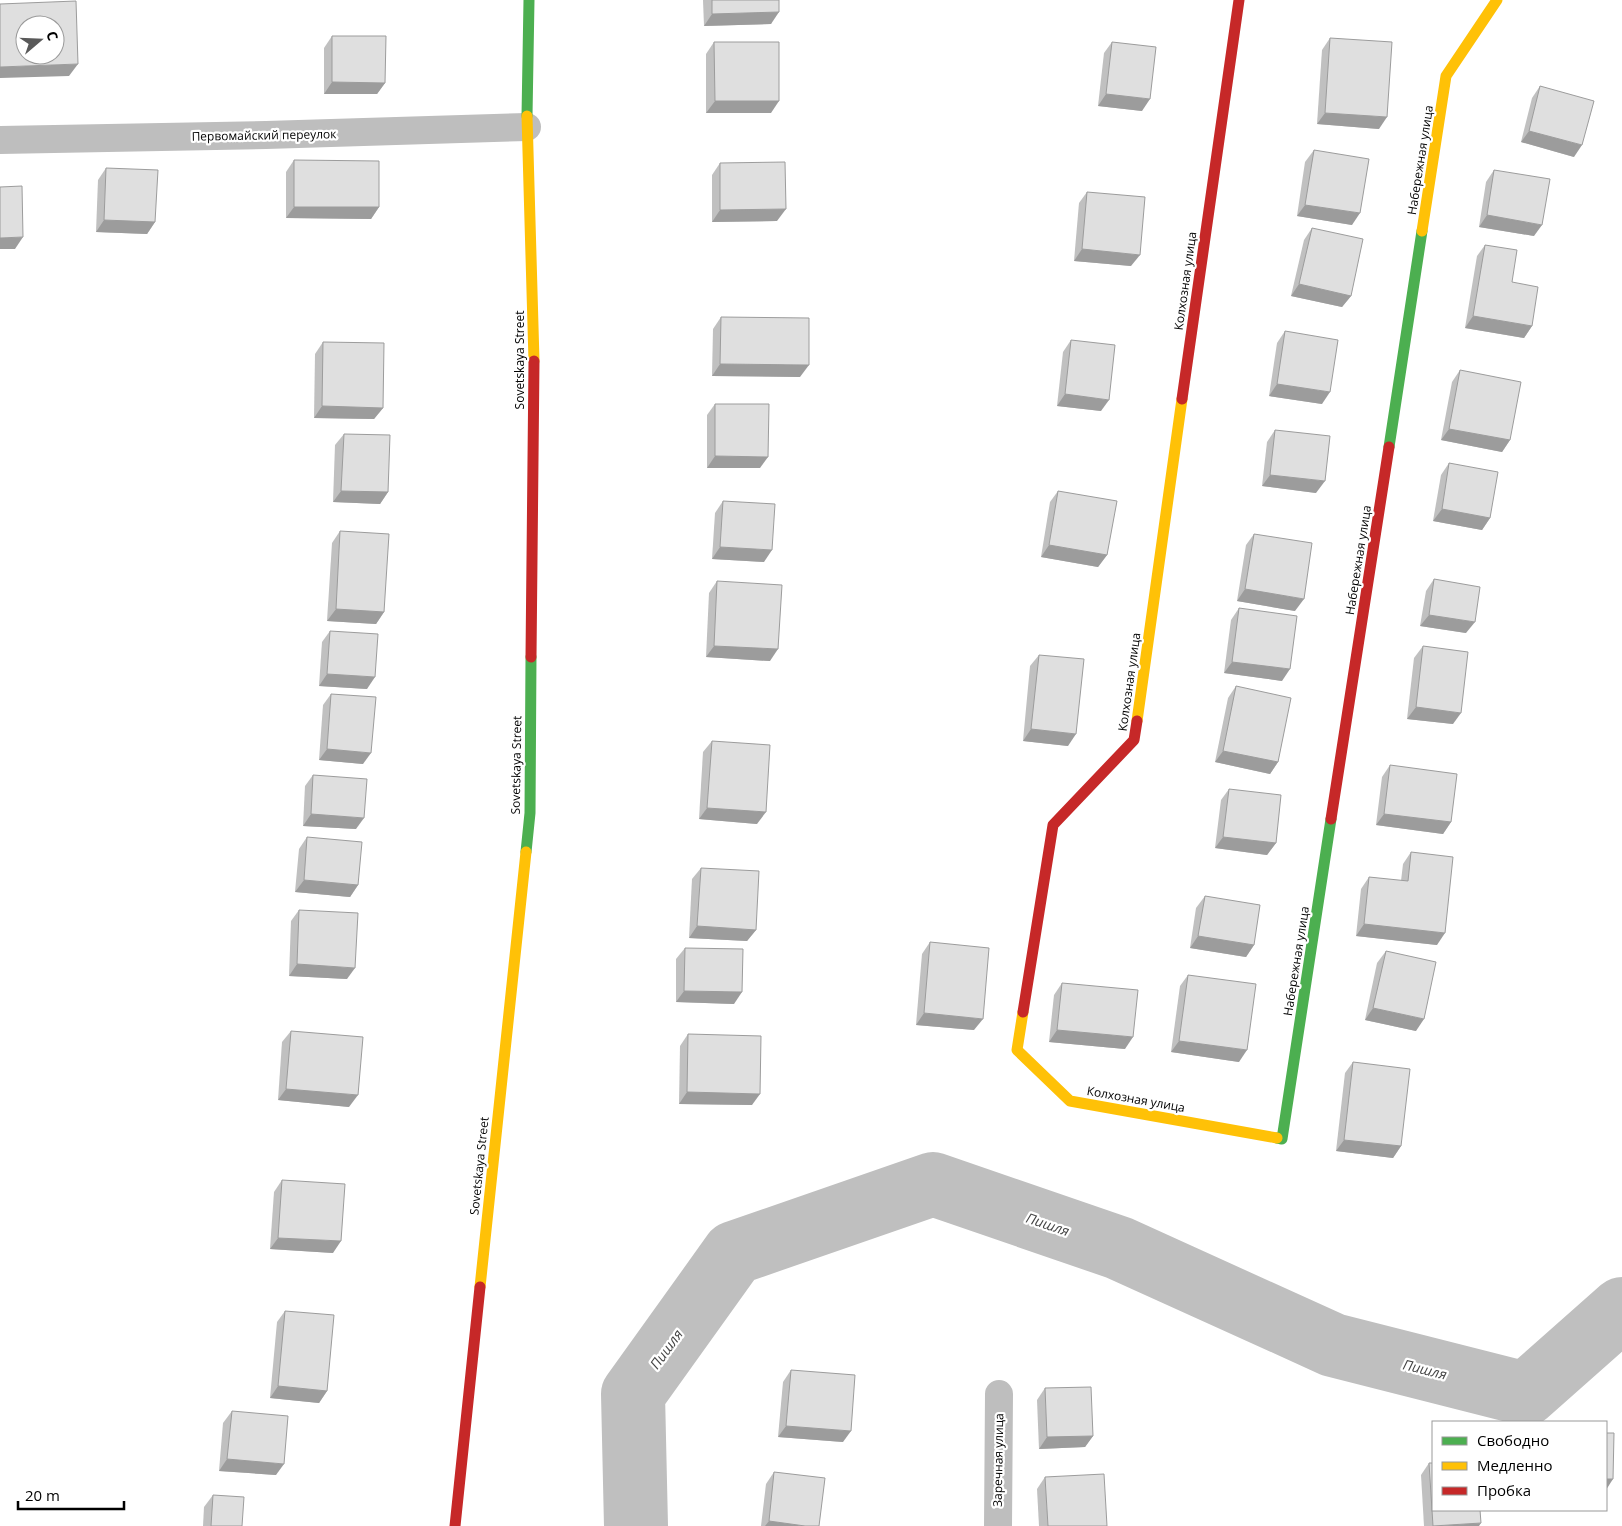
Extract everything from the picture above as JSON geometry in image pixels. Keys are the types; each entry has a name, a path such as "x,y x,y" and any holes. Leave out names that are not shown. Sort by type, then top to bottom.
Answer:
{"street":[{"name":"Sovetskaya Street","path":"455,1526 530,813 534,346 527,127 529,0"},
{"name":"Колхозная улица","path":"1239,0 1134,740 1053,825 1017,1050 1070,1101 1282,1140"},
{"name":"Набережная улица","path":"1282,1140 1446,76 1497,0"},
{"name":"Первомайский переулок","path":"0,140 256,136 527,127"},
{"name":"Заречная улица","path":"998,1526 999,1394"}],"building":[{"path":"712,0 779,0 779,12 712,14"},
{"path":"76,1 78,64 65,64 65,15 15,15 15,65 52,65 0,67 0,4"},
{"path":"332,36 386,36 385,83 332,82"},
{"path":"1330,38 1392,42 1387,117 1325,113"},
{"path":"714,42 779,42 779,101 715,101"},
{"path":"1112,42 1156,47 1150,99 1106,94"},
{"path":"1540,86 1594,101 1582,145 1529,131"},
{"path":"1314,150 1369,159 1360,213 1305,205"},
{"path":"294,160 379,161 379,207 294,207"},
{"path":"785,162 786,209 720,210 720,163"},
{"path":"106,168 158,170 155,222 104,220"},
{"path":"1494,170 1550,179 1542,225 1487,215"},
{"path":"22,186 23,237 0,238 0,187"},
{"path":"1087,192 1145,197 1140,255 1082,249"},
{"path":"1312,228 1363,239 1351,296 1299,284"},
{"path":"1485,245 1517,250 1512,282 1538,287 1532,326 1473,316"},
{"path":"721,317 809,318 809,365 720,364"},
{"path":"1285,331 1338,340 1330,392 1277,384"},
{"path":"1071,340 1115,345 1109,400 1065,394"},
{"path":"323,342 384,343 383,408 322,406"},
{"path":"1460,370 1521,382 1510,440 1449,429"},
{"path":"715,404 769,404 768,457 715,456"},
{"path":"1275,430 1330,436 1325,481 1270,475"},
{"path":"344,434 390,435 388,492 341,491"},
{"path":"1449,463 1498,472 1490,518 1442,509"},
{"path":"1058,491 1117,501 1107,555 1049,545"},
{"path":"723,501 775,504 772,550 720,547"},
{"path":"340,531 389,534 384,612 336,609"},
{"path":"1254,534 1312,543 1304,599 1245,589"},
{"path":"1434,579 1480,587 1475,622 1429,615"},
{"path":"717,581 782,585 778,649 714,646"},
{"path":"1239,608 1297,616 1290,669 1232,662"},
{"path":"330,631 378,634 375,677 327,674"},
{"path":"1423,646 1468,652 1461,713 1416,707"},
{"path":"1039,655 1084,659 1076,734 1031,729"},
{"path":"1236,686 1291,698 1278,762 1223,751"},
{"path":"331,694 376,697 371,753 327,749"},
{"path":"712,741 770,745 766,812 707,808"},
{"path":"1390,765 1457,774 1451,822 1384,814"},
{"path":"313,775 367,779 364,818 311,814"},
{"path":"1229,789 1281,795 1276,843 1223,837"},
{"path":"307,837 362,842 358,885 304,880"},
{"path":"1411,852 1453,857 1445,933 1364,924 1369,877 1408,881"},
{"path":"701,868 759,871 756,930 697,926"},
{"path":"1205,896 1260,905 1254,945 1198,936"},
{"path":"299,910 358,913 355,968 297,964"},
{"path":"930,942 989,948 983,1019 924,1013"},
{"path":"685,948 743,949 742,992 684,991"},
{"path":"1386,951 1436,962 1424,1019 1373,1008"},
{"path":"1188,975 1256,984 1247,1050 1179,1041"},
{"path":"1062,983 1138,990 1133,1037 1057,1030"},
{"path":"291,1031 363,1037 358,1095 286,1089"},
{"path":"688,1034 761,1036 760,1094 687,1092"},
{"path":"1353,1062 1410,1069 1401,1146 1344,1140"},
{"path":"282,1180 345,1184 341,1241 278,1238"},
{"path":"285,1311 334,1315 327,1391 278,1386"},
{"path":"791,1370 855,1375 851,1431 786,1426"},
{"path":"1091,1387 1093,1436 1047,1437 1045,1388"},
{"path":"232,1411 288,1416 284,1464 227,1459"},
{"path":"1607,1433 1614,1433 1613,1479 1607,1479"},
{"path":"1429,1463 1432,1463 1432,1510"},
{"path":"774,1472 825,1478 819,1526 769,1521"},
{"path":"1104,1474 1107,1526 1048,1526 1045,1477"},
{"path":"213,1495 244,1497 242,1526 211,1526"},
{"path":"1432,1511 1480,1511 1481,1523 1433,1526"}],"waterway":[{"name":"Пишля","path":"636,1526 633,1394 734,1253 933,1184 1119,1248 1333,1345 1526,1394 1622,1309"}],"traffic: fast":[{"path":"527,116 529,0"},
{"path":"1389,447 1422,231"},
{"path":"526,852 530,813 531,657"},
{"path":"1277,1138 1282,1139 1331,819"}],"traffic: slow":[{"path":"1422,231 1446,76 1497,0"},
{"path":"527,116 534,361"},
{"path":"1137,721 1182,399"},
{"path":"480,1287 526,852"},
{"path":"1023,1012 1017,1050 1070,1101 1277,1138"}],"traffic: jam":[{"path":"1182,399 1239,0"},
{"path":"531,657 534,361"},
{"path":"1331,819 1389,447"},
{"path":"1023,1012 1053,825 1134,740 1137,721"},
{"path":"455,1526 480,1287"}]}
